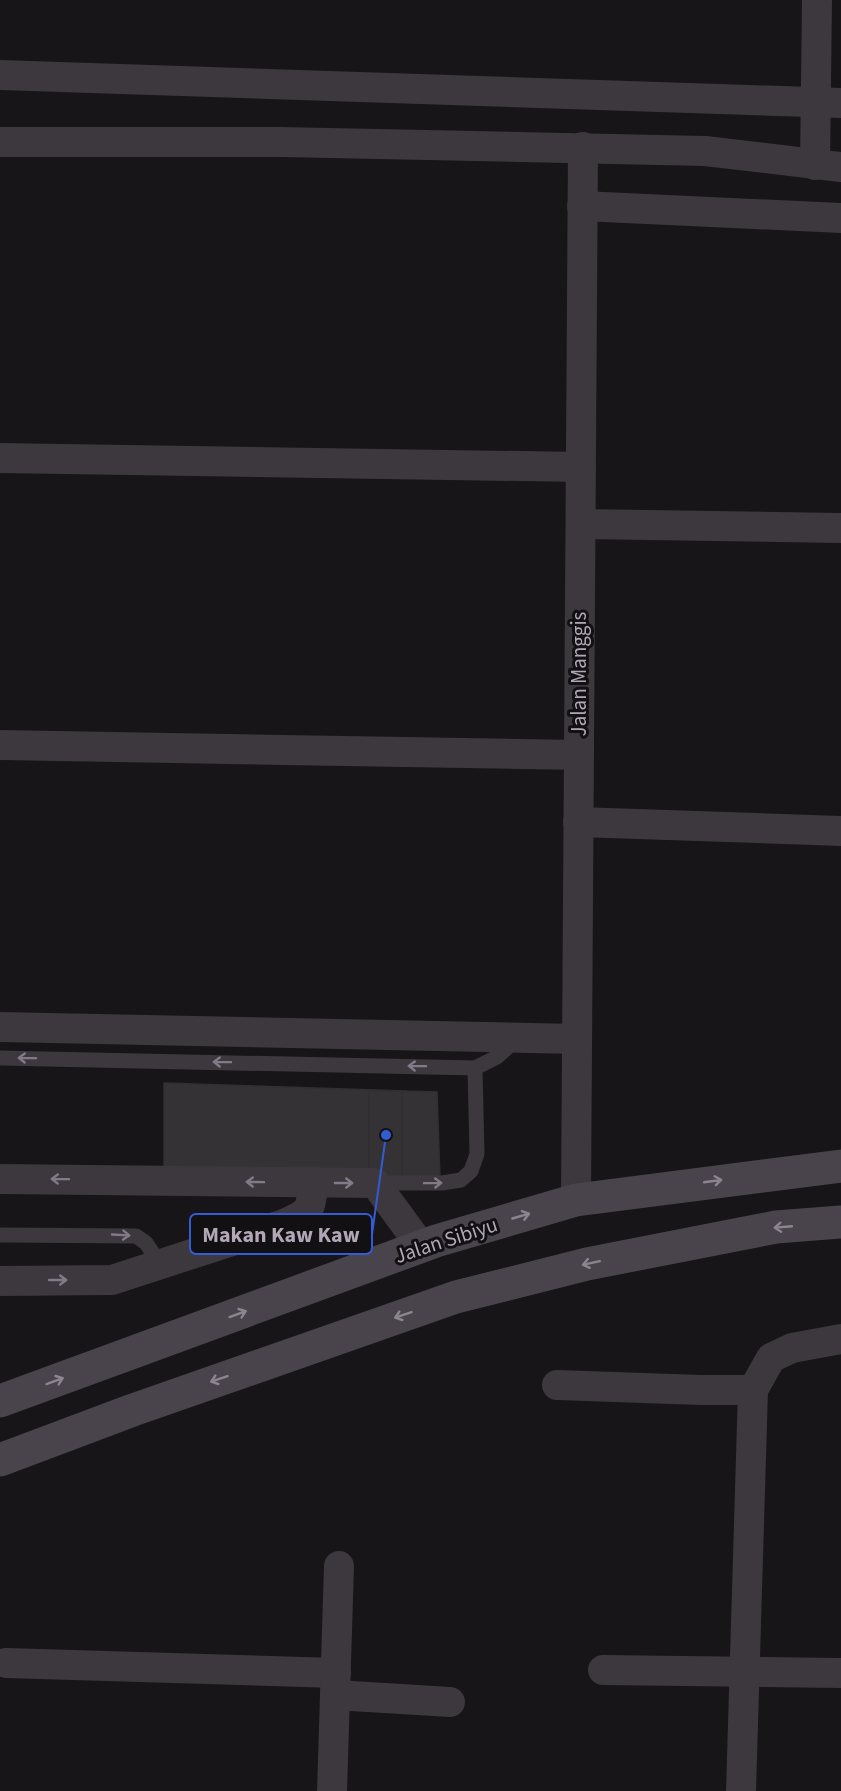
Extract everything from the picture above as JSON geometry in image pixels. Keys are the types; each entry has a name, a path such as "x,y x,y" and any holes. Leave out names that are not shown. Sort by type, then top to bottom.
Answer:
{"main road":[{"name":"Jalan Sibiyu","path":"0,1401 421,1246 576,1200 841,1166"},
{"path":"0,1460 133,1410 456,1297 587,1264 754,1231 841,1222"}],"street":[{"path":"0,142 281,142 583,147 705,151 828,166 828,102 817,0"},
{"path":"0,75 828,102"},
{"name":"Jalan Manggis","path":"576,1200 583,147"},
{"path":"582,206 841,218"},
{"path":"0,458 581,466"},
{"path":"581,524 841,528"},
{"path":"0,745 579,755"},
{"path":"578,822 841,831"},
{"path":"0,1027 577,1040"},
{"path":"0,1179 375,1183 421,1246"},
{"path":"0,1281 112,1280 284,1224 305,1214 311,1204 313,1182"},
{"path":"741,1791 753,1390 771,1358 792,1347 841,1339"},
{"path":"557,1385 753,1390"},
{"path":"332,1791 339,1566"},
{"path":"6,1663 335,1684 450,1702"},
{"path":"603,1670 841,1673"}],"lane":[{"path":"0,1058 475,1068 497,1057 518,1038"},
{"path":"375,1183 442,1183 461,1180 471,1171 477,1154 475,1068"},
{"path":"0,1235 136,1236 146,1243 160,1264"}],"building":[{"path":"164,1083 437,1092 440,1178 164,1172"},
{"path":"369,1091 402,1091 402,1178 369,1178"}],"place":[{"name":"Makan Kaw Kaw","path":"386,1135"}]}
